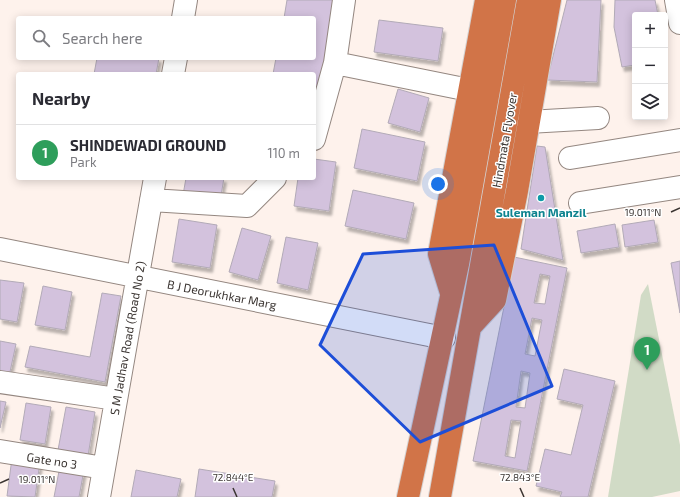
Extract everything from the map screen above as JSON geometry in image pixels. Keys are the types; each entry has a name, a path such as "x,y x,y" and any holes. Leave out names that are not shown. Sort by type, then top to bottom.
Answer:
{"highway":[{"path":"452,296 440,254 486,0"},
{"name":"Hindmata Flyover","path":"408,497 444,338 505,0"},
{"name":"Hindmata Flyover","path":"440,497 528,0"},
{"path":"471,326 495,300 517,192 550,0"}],"street":[{"path":"183,16 186,0"},
{"path":"316,132 335,63 344,0"},
{"path":"676,0 680,22"},
{"path":"173,72 176,60"},
{"path":"335,63 469,90"},
{"path":"528,122 598,118"},
{"path":"570,158 680,140"},
{"name":"S M Jadhav Road (Road No 2)","path":"99,497 155,180"},
{"path":"151,200 247,206 273,180"},
{"path":"580,203 680,187"},
{"name":"B J Deorukhkar Marg","path":"0,249 137,278 444,338"},
{"path":"0,382 115,406"},
{"path":"0,395 115,406"},
{"name":"Gate no 3","path":"0,451 104,468"}],"highlighted area":[{"path":"494,245 552,386 420,442 320,345 363,254"}],"green space":[{"path":"648,284 680,445 680,491 652,497 608,497 641,295"}],"building":[{"path":"287,0 336,0 316,103 316,72 273,72 276,60 316,60 316,16 284,16"},
{"path":"567,0 601,0 597,82 547,80"},
{"path":"615,0 655,0 657,12 632,12 632,65 622,67 614,27"},
{"path":"379,20 443,28 438,61 374,52"},
{"path":"97,60 159,60 156,72 94,72"},
{"path":"398,89 429,98 420,132 388,123"},
{"path":"362,129 425,142 417,181 354,168"},
{"name":"Suleman Manzil","path":"537,146 545,147 563,260 521,249"},
{"path":"316,159 336,162 329,211 294,206 298,180 316,180"},
{"path":"186,180 224,180 220,201 183,195"},
{"path":"353,190 414,203 406,239 345,226"},
{"path":"179,219 217,225 210,268 172,262"},
{"path":"654,220 658,242 625,247 622,225"},
{"path":"615,224 619,247 581,253 577,231"},
{"path":"242,228 271,236 258,280 229,272"},
{"path":"286,237 318,243 308,290 277,283"},
{"path":"514,257 567,268 527,471 473,461","holes":["540,274 550,276 545,304 534,303","532,318 542,320 535,356 525,354","521,371 530,373 525,408 516,407","511,420 521,421 515,458 505,456"]},
{"path":"680,261 680,313 671,263"},
{"path":"0,280 24,283 17,322 0,319"},
{"path":"43,286 72,292 65,330 35,325"},
{"path":"102,293 121,296 105,382 25,367 30,346 90,357"},
{"path":"0,341 16,344 8,381 0,379"},
{"path":"564,369 615,381 588,497 560,497 562,492 536,486 545,449 571,455 583,405 557,399"},
{"path":"0,401 6,402 0,428"},
{"path":"26,403 51,407 45,444 20,440"},
{"path":"66,407 95,412 88,456 58,450"},
{"path":"12,458 40,462 35,497 7,496"},
{"path":"60,466 84,470 79,497 54,497"},
{"path":"199,469 275,481 272,497 195,497"},
{"path":"136,470 181,479 177,497 131,497"}],"place":[{"name":"Suleman Manzil","path":"541,198"},
{"name":"SHINDEWADI GROUND","path":"647,370"}]}
